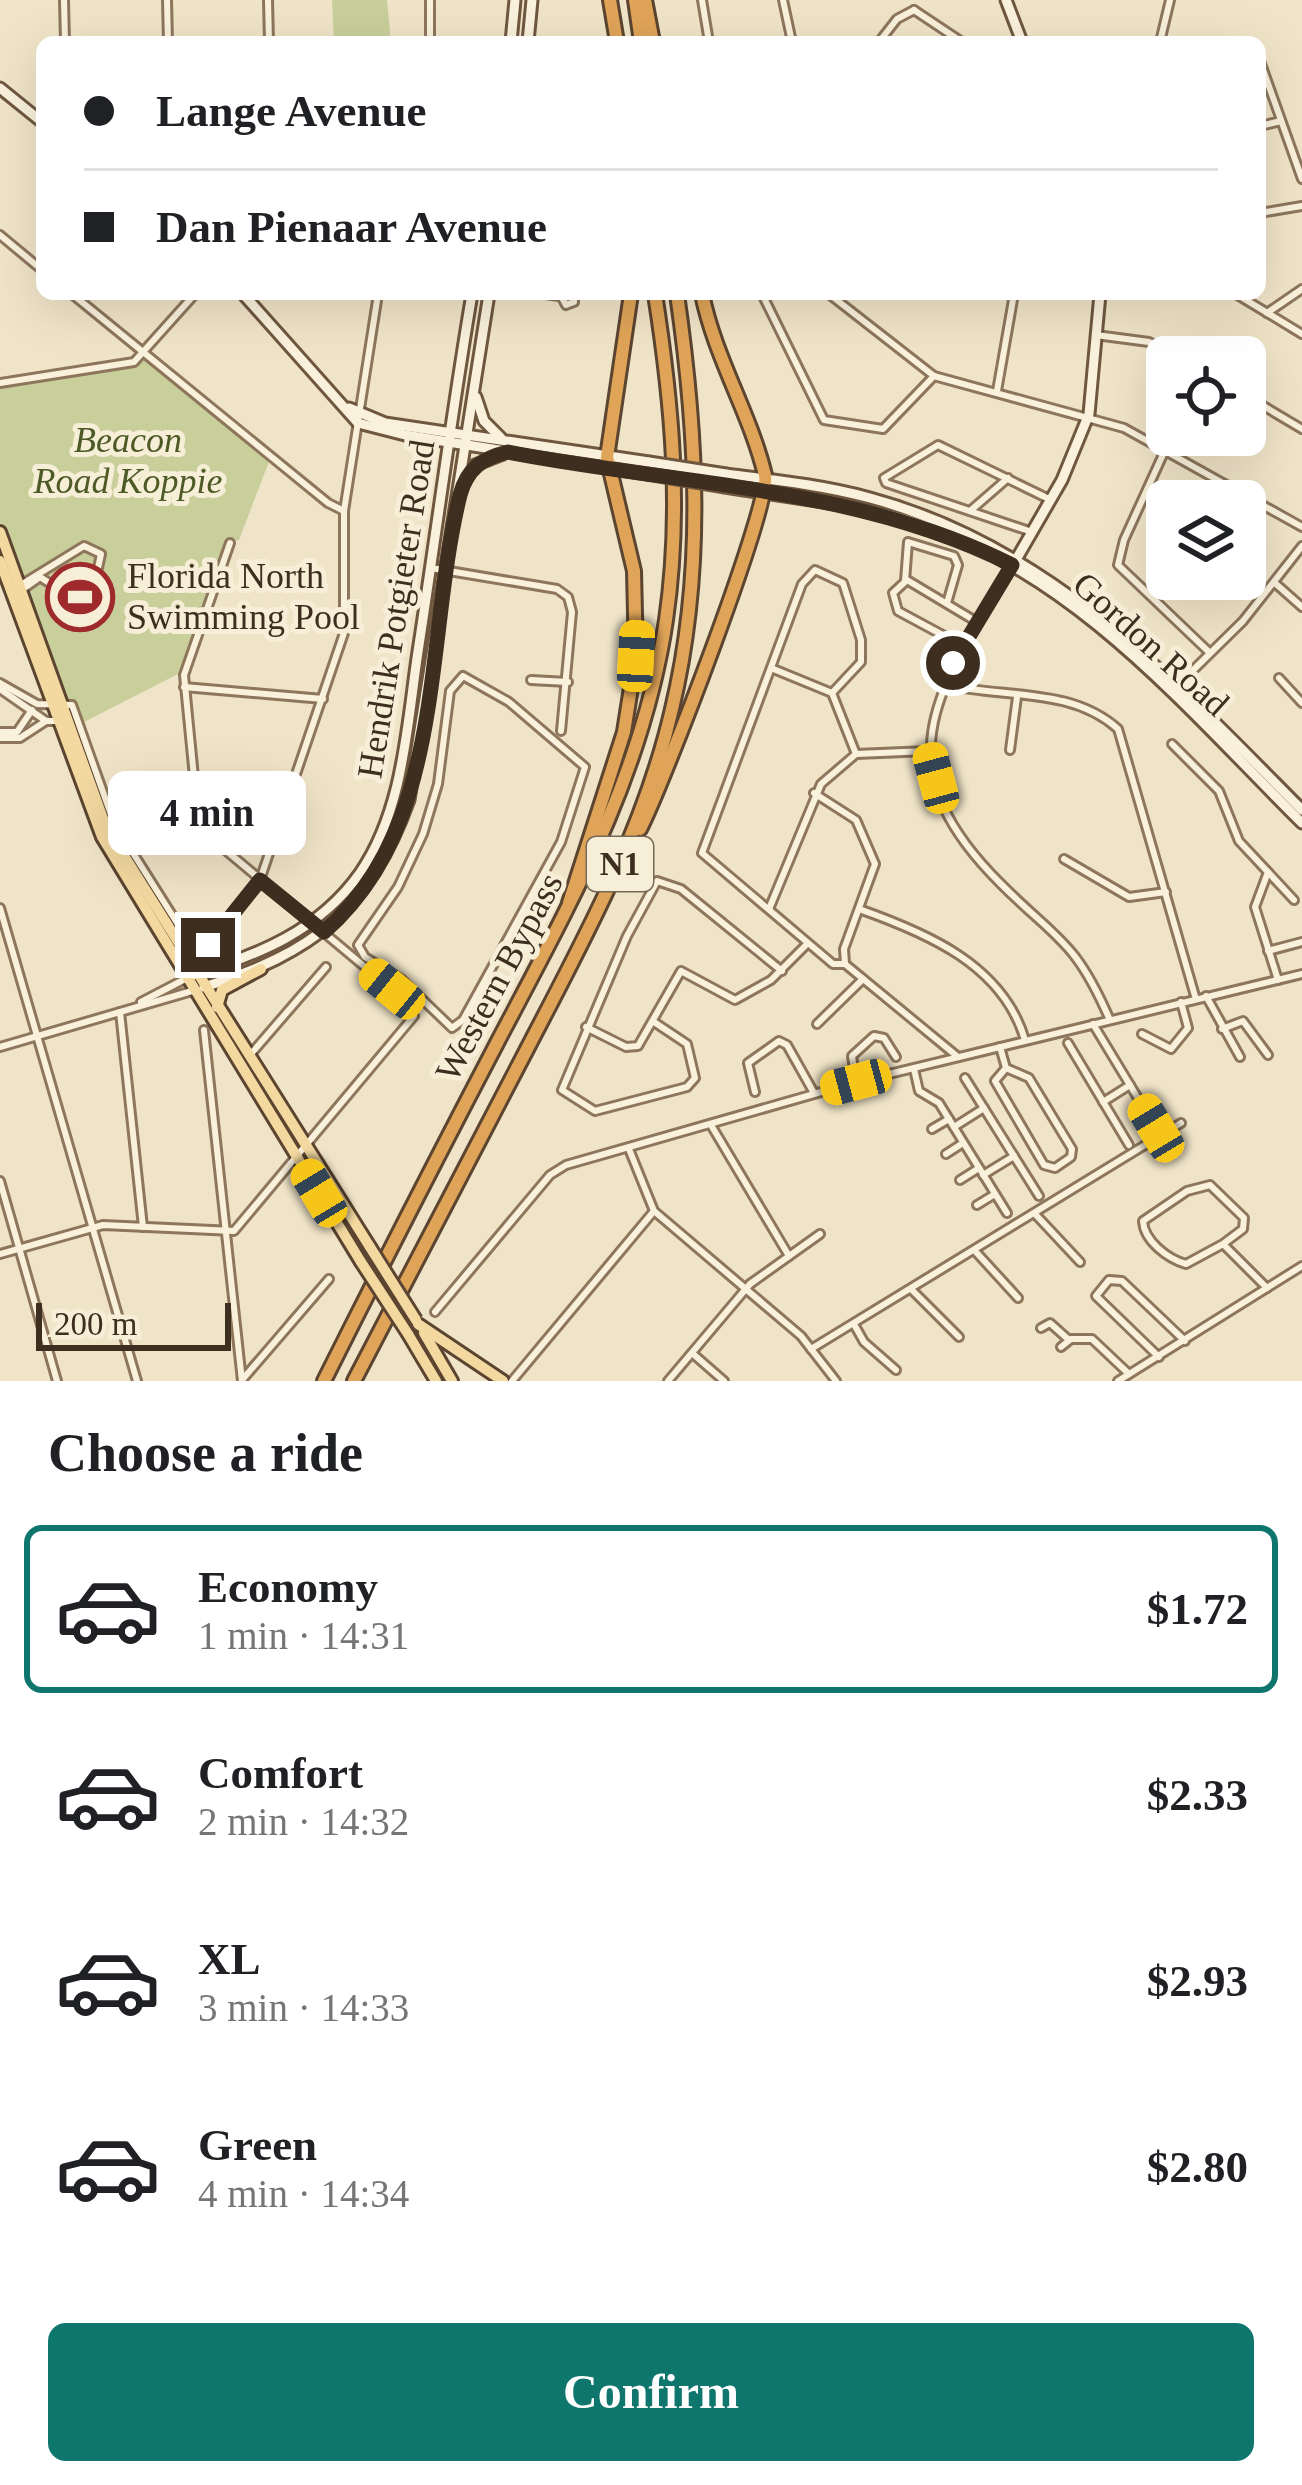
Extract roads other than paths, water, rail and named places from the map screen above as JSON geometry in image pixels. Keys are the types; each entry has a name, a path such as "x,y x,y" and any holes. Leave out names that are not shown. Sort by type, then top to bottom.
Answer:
{"highway":[{"path":"610,0 613,36"},
{"path":"635,0 640,36"},
{"path":"645,0 651,36"},
{"path":"568,910 576,870 624,732 636,656 634,571 608,464 630,300"},
{"name":"Western Bypass","path":"324,1381 568,910 638,749 666,619 675,454 656,300"},
{"name":"Western Bypass","path":"354,1381 619,868 658,762 687,622 697,457 678,300"},
{"path":"619,868 670,764 765,486 703,300"}],"main road":[{"path":"0,532 19,589 44,705"},
{"path":"0,561 44,705 106,826 184,954 191,976"},
{"path":"56,721 98,828 436,1381"},
{"path":"184,954 215,968"},
{"path":"218,1008 222,990 261,969"},
{"path":"199,988 218,1008 244,1061 306,1147 452,1381"},
{"path":"417,1322 503,1381"}],"street":[{"path":"64,0 64,36"},
{"path":"167,0 168,36"},
{"path":"268,0 269,36"},
{"path":"430,0 430,36"},
{"path":"512,36 515,0"},
{"path":"529,36 532,0"},
{"path":"702,0 708,36"},
{"path":"783,0 791,36"},
{"path":"912,0 914,10 953,36"},
{"path":"1006,0 1020,36"},
{"path":"1161,36 1170,0"},
{"path":"884,36 914,10"},
{"path":"1266,78 1302,178"},
{"path":"0,88 36,117"},
{"path":"1266,125 1281,122"},
{"path":"1266,212 1302,206"},
{"path":"0,235 36,265"},
{"path":"1268,314 1302,289"},
{"path":"79,300 328,503 344,511"},
{"path":"0,383 121,366 146,354 190,300"},
{"path":"248,300 324,387 359,419"},
{"path":"0,686 44,705 74,708 114,823 192,946 206,947 260,880 324,699 347,615 344,511 377,300"},
{"name":"Hendrik Potgieter Road","path":"191,976 274,946 311,923 360,873 389,812 471,300"},
{"name":"Hendrik Potgieter Road","path":"199,988 261,969 324,932 372,881 410,800 488,300"},
{"path":"766,300 824,420 883,430 934,376"},
{"path":"837,300 934,376 1089,414 1146,439"},
{"path":"998,391 1013,300"},
{"path":"1097,300 1089,414 1051,500 943,684 928,751 944,804 971,845 1001,884 1082,958 1110,1019"},
{"path":"1246,300 1302,334"},
{"path":"1095,338 1146,342"},
{"path":"476,368 479,413 503,440"},
{"path":"1266,408 1302,429"},
{"name":"Gordon Road","path":"359,419 508,452 608,464 649,461 765,486 888,503 1015,561 1090,607 1302,810"},
{"name":"Gordon Road","path":"465,440 503,440 725,487 765,486"},
{"path":"1032,532 886,483 884,478 938,445 1051,500"},
{"path":"455,513 470,471 508,452"},
{"path":"1162,456 1124,540 1118,565 1210,652"},
{"path":"1180,456 1220,480"},
{"path":"970,511 1009,478"},
{"path":"1266,506 1302,527"},
{"path":"946,603 958,565 953,556 908,542 905,580 893,592 895,608 963,646"},
{"path":"0,1254 92,1226 225,1231 239,1227 410,1024 411,1006 199,828 184,687 188,658 230,543"},
{"path":"84,546 101,554 98,568 70,588 60,590 40,577 19,589 84,546"},
{"path":"1174,689 1276,584 1302,546"},
{"path":"430,568 557,590 568,597 568,682 561,731"},
{"path":"832,693 855,671 862,652 846,590 829,573 815,570 802,584 703,844 707,863 832,964 845,964 958,1057"},
{"path":"905,580 977,622"},
{"path":"1276,584 1302,607"},
{"path":"771,668 832,693 856,754"},
{"path":"463,676 520,711 585,770 561,842 458,1026 442,1020 401,979 365,958 358,941 398,886 423,834 438,784 450,691 454,679 463,676"},
{"path":"1279,678 1302,703"},
{"path":"531,680 568,682"},
{"path":"943,684 1080,702 1118,729 1195,998"},
{"path":"184,687 324,699"},
{"name":"Gordon Road","path":"1174,689 1302,823"},
{"path":"1010,750 1017,697"},
{"path":"0,735 20,738 56,721 44,705"},
{"path":"0,735 17,732 44,705"},
{"path":"1172,744 1219,790 1238,841 1294,900"},
{"path":"768,910 814,793 856,754 928,751"},
{"path":"814,793 856,820 871,851 874,870 844,949 845,964"},
{"path":"1064,859 1130,897 1166,892"},
{"path":"1268,872 1255,903 1278,980"},
{"path":"654,1022 684,1040 693,1082 600,1111 580,1106 561,1086 657,880 681,889 782,970"},
{"path":"0,908 137,1381"},
{"path":"859,909 926,933 956,953 1012,1004 1025,1040"},
{"path":"1268,951 1302,942"},
{"path":"586,1027 633,1048 642,1044 681,970 731,1001 782,970 807,944"},
{"path":"244,1061 326,967"},
{"path":"123,1011 191,976"},
{"path":"435,1312 550,1174 572,1163 856,1082 1195,998 1301,977"},
{"path":"392,989 401,979"},
{"path":"817,1024 863,980"},
{"path":"0,1047 199,988"},
{"path":"1206,996 1240,1058"},
{"path":"1142,1034 1171,1049 1188,1028 1180,1002"},
{"path":"123,1011 143,1227"},
{"path":"1222,1029 1243,1021 1268,1055"},
{"path":"1093,1024 1156,1128"},
{"path":"204,1030 241,1380"},
{"path":"856,1082 852,1056 874,1036 882,1036 896,1057"},
{"path":"754,1092 749,1060 779,1041 814,1094"},
{"path":"1068,1043 1129,1144"},
{"path":"1000,1047 1006,1068"},
{"path":"914,1068 920,1091 937,1100 1007,1213"},
{"path":"1006,1068 1029,1078 1072,1149 1071,1156 1055,1168 1044,1165 994,1081 1006,1068"},
{"path":"965,1078 1040,1196"},
{"path":"1103,1102 1130,1085"},
{"path":"954,1127 984,1108"},
{"path":"932,1129 949,1119"},
{"path":"811,1349 913,1291 1181,1123"},
{"path":"711,1125 788,1256"},
{"path":"946,1154 964,1143"},
{"path":"629,1149 654,1211 811,1349 836,1381"},
{"path":"960,1180 1014,1156"},
{"path":"0,1181 57,1381"},
{"path":"1210,1186 1244,1218 1243,1229 1223,1244 1194,1261 1180,1262 1149,1238 1143,1221 1187,1191 1210,1186"},
{"path":"977,1205 995,1194"},
{"path":"512,1381 654,1211"},
{"path":"1036,1215 1080,1262"},
{"path":"668,1381 746,1289 820,1234"},
{"path":"1223,1244 1267,1288"},
{"path":"975,1252 1018,1298"},
{"path":"1118,1381 1302,1266"},
{"path":"241,1380 329,1279"},
{"path":"1159,1357 1096,1296 1109,1280 1122,1282 1185,1341"},
{"path":"913,1291 959,1337"},
{"path":"1041,1328 1052,1324 1069,1340 1095,1341 1129,1374"},
{"path":"855,1326 864,1342 896,1370"},
{"path":"1061,1347 1069,1340"},
{"path":"692,1353 724,1381"}],"place":[{"name":"Florida North Swimming Pool","path":"80,597"}],"park label":[{"name":"Beacon Road Koppie","path":"128,460"}]}
